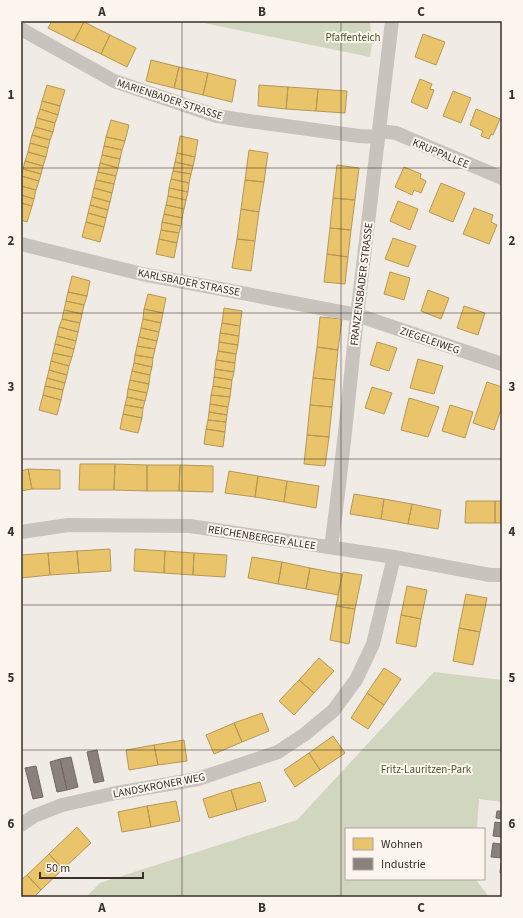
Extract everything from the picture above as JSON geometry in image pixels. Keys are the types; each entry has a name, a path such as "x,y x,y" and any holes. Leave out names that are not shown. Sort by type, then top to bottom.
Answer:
{"street":[{"name":"FRANZENSBADER STRASSE","path":"331,547 340,486 357,315 392,21"},
{"name":"MARIENBADER STRASSE","path":"21,29 114,81 217,116 359,136 379,134"},
{"name":"KRUPPALLEE","path":"379,134 396,134 502,178"},
{"name":"KARLSBADER STRASSE","path":"21,244 146,274 357,315"},
{"name":"ZIEGELEIWEG","path":"357,315 502,364"},
{"name":"REICHENBERGER ALLEE","path":"21,532 68,525 190,526 394,557 490,575 502,575"},
{"name":"LANDSKRONER WEG","path":"21,825 34,816 62,805 198,779 278,752 305,734 333,711 356,680 373,644 394,557"}],"green space":[{"name":"Pfaffenteich","path":"194,21 370,21 372,44 370,57"},
{"name":"Fritz-Lauritzen-Park","path":"434,672 502,680 502,802 479,799 477,828 345,828 345,880 476,880 487,894 487,897 86,897 100,883 297,820"}],"building: Wohnen":[{"path":"52,21 84,22 74,41 48,28"},
{"path":"84,22 110,35 101,54 74,41"},
{"path":"423,34 445,42 436,65 415,57"},
{"path":"110,35 136,48 127,67 101,54"},
{"path":"151,60 179,67 174,88 146,81"},
{"path":"179,67 208,73 203,95 174,88"},
{"path":"208,73 236,80 232,102 203,95"},
{"path":"420,79 432,84 430,89 434,90 427,109 411,102"},
{"path":"47,85 65,90 60,106 42,101"},
{"path":"259,85 288,87 286,109 258,106"},
{"path":"288,87 318,89 316,111 286,109"},
{"path":"318,89 347,91 345,113 316,111"},
{"path":"453,91 471,98 461,123 443,116"},
{"path":"42,101 60,106 58,115 40,109"},
{"path":"40,109 58,115 55,123 37,118"},
{"path":"476,109 500,119 493,135 491,134 489,139 481,136 483,131 470,125"},
{"path":"37,118 55,123 53,132 35,127"},
{"path":"111,120 129,125 125,141 106,137"},
{"path":"35,127 53,132 50,140 32,135"},
{"path":"32,135 50,140 48,148 30,143"},
{"path":"180,136 198,140 195,157 177,153"},
{"path":"106,137 125,141 122,150 104,146"},
{"path":"30,143 48,148 46,157 28,152"},
{"path":"104,146 122,150 120,159 102,155"},
{"path":"249,150 268,153 264,182 245,180"},
{"path":"28,152 46,157 43,166 25,161"},
{"path":"177,153 195,157 193,166 175,162"},
{"path":"102,155 120,159 118,168 100,163"},
{"path":"25,161 43,166 41,174 23,169"},
{"path":"175,162 193,166 191,174 173,171"},
{"path":"100,163 118,168 116,176 98,172"},
{"path":"337,165 359,168 355,200 333,198"},
{"path":"404,167 421,174 420,178 426,181 421,193 414,190 412,195 395,187"},
{"path":"23,169 41,174 39,181 21,176"},
{"path":"173,171 191,174 189,183 171,179"},
{"path":"98,172 116,176 114,184 96,180"},
{"path":"21,176 39,181 36,190 21,186"},
{"path":"171,179 189,183 188,192 169,188"},
{"path":"96,180 114,184 112,193 94,188"},
{"path":"245,180 264,182 259,212 241,209"},
{"path":"441,183 465,193 453,222 429,212"},
{"path":"21,186 36,190 34,199 21,195"},
{"path":"94,188 112,193 110,202 92,197"},
{"path":"169,188 188,192 186,200 168,196"},
{"path":"21,195 34,199 32,206 21,203"},
{"path":"168,196 186,200 184,209 166,205"},
{"path":"92,197 110,202 108,210 90,205"},
{"path":"333,198 355,200 351,230 330,228"},
{"path":"398,201 418,209 410,230 390,221"},
{"path":"21,203 32,206 27,222 21,220"},
{"path":"90,205 108,210 106,218 88,213"},
{"path":"166,205 184,209 182,218 164,214"},
{"path":"474,208 493,215 491,222 497,225 489,244 463,234"},
{"path":"241,209 259,212 255,241 237,239"},
{"path":"88,213 106,218 104,227 86,222"},
{"path":"164,214 182,218 181,226 162,222"},
{"path":"86,222 104,227 100,242 82,237"},
{"path":"162,222 181,226 179,233 161,230"},
{"path":"330,228 351,230 348,257 327,254"},
{"path":"161,230 179,233 177,243 159,239"},
{"path":"393,238 416,246 408,267 385,259"},
{"path":"159,239 177,243 174,258 156,254"},
{"path":"237,239 255,241 251,271 232,268"},
{"path":"327,254 348,257 345,284 324,282"},
{"path":"390,272 410,278 404,300 384,294"},
{"path":"72,276 90,281 87,296 68,292"},
{"path":"428,290 449,298 441,319 421,311"},
{"path":"68,292 87,296 84,305 66,301"},
{"path":"148,294 166,298 163,313 144,309"},
{"path":"66,301 84,305 82,314 64,310"},
{"path":"464,306 485,313 478,335 457,328"},
{"path":"224,308 242,311 240,326 222,323"},
{"path":"144,309 163,313 161,323 143,319"},
{"path":"64,310 82,314 80,323 62,319"},
{"path":"320,317 342,319 338,350 317,347"},
{"path":"62,319 80,323 78,332 59,327"},
{"path":"143,319 161,323 159,332 141,328"},
{"path":"222,323 240,326 239,336 220,333"},
{"path":"59,327 78,332 76,341 57,336"},
{"path":"141,328 159,332 157,341 139,337"},
{"path":"220,333 239,336 238,345 219,342"},
{"path":"57,336 76,341 74,349 55,344"},
{"path":"139,337 157,341 155,349 137,346"},
{"path":"219,342 238,345 236,354 218,351"},
{"path":"377,342 397,348 389,371 370,365"},
{"path":"55,344 74,349 72,357 53,353"},
{"path":"137,346 155,349 153,358 135,355"},
{"path":"317,347 338,350 335,380 313,378"},
{"path":"218,351 236,354 235,363 216,360"},
{"path":"53,353 72,357 69,366 51,361"},
{"path":"135,355 153,358 152,367 134,363"},
{"path":"418,359 443,366 434,394 410,388"},
{"path":"216,360 235,363 234,372 215,369"},
{"path":"51,361 69,366 67,375 49,370"},
{"path":"134,363 152,367 150,375 132,371"},
{"path":"215,369 234,372 232,380 214,377"},
{"path":"49,370 67,375 65,383 47,378"},
{"path":"132,371 150,375 149,384 130,380"},
{"path":"214,377 232,380 231,389 213,386"},
{"path":"47,378 65,383 63,390 45,386"},
{"path":"313,378 335,380 332,407 310,405"},
{"path":"130,380 149,384 147,393 128,389"},
{"path":"487,382 502,387 502,407 494,430 473,423"},
{"path":"45,386 63,390 61,400 43,395"},
{"path":"213,386 231,389 230,397 211,395"},
{"path":"372,387 392,393 384,414 365,408"},
{"path":"128,389 147,393 145,401 127,397"},
{"path":"43,395 61,400 57,415 39,410"},
{"path":"211,395 230,397 228,407 210,404"},
{"path":"127,397 145,401 143,408 125,405"},
{"path":"409,398 439,407 428,437 401,430"},
{"path":"210,404 228,407 227,415 209,412"},
{"path":"125,405 143,408 142,418 123,414"},
{"path":"310,405 332,407 329,437 307,435"},
{"path":"450,405 473,412 465,438 442,431"},
{"path":"209,412 227,415 226,422 208,420"},
{"path":"123,414 142,418 138,433 120,429"},
{"path":"208,420 226,422 225,432 206,429"},
{"path":"206,429 225,432 223,447 204,444"},
{"path":"307,435 329,437 325,466 304,464"},
{"path":"80,464 115,464 114,490 79,490"},
{"path":"115,464 147,465 147,491 114,490"},
{"path":"147,465 180,465 179,491 147,491"},
{"path":"180,465 213,466 213,492 179,491"},
{"path":"28,469 32,489 21,491 21,471"},
{"path":"28,469 60,470 60,489 32,489"},
{"path":"229,471 258,476 255,497 225,493"},
{"path":"258,476 287,481 284,502 255,497"},
{"path":"287,481 319,486 316,508 284,502"},
{"path":"354,494 384,499 381,519 350,514"},
{"path":"384,499 412,504 408,524 381,519"},
{"path":"466,501 495,501 495,523 465,523"},
{"path":"495,501 502,501 502,523 495,523"},
{"path":"412,504 441,510 438,529 408,524"},
{"path":"110,549 111,571 79,573 77,551"},
{"path":"135,549 165,551 164,573 134,571"},
{"path":"77,551 79,573 50,575 48,553"},
{"path":"165,551 194,553 193,575 164,573"},
{"path":"48,553 50,575 21,578 21,555"},
{"path":"194,553 227,555 225,577 193,575"},
{"path":"252,557 282,562 278,584 248,578"},
{"path":"282,562 310,568 306,589 278,584"},
{"path":"310,568 342,574 338,595 306,589"},
{"path":"343,572 362,575 355,609 336,606"},
{"path":"407,586 427,590 421,619 401,615"},
{"path":"466,594 487,598 480,632 459,628"},
{"path":"336,606 355,609 349,644 330,640"},
{"path":"401,615 421,619 416,647 396,643"},
{"path":"459,628 480,632 473,665 453,661"},
{"path":"319,658 334,671 314,693 299,680"},
{"path":"384,668 401,679 384,705 367,693"},
{"path":"299,680 314,693 294,715 279,701"},
{"path":"367,693 384,705 368,729 351,718"},
{"path":"262,713 269,731 242,742 234,723"},
{"path":"234,723 242,742 214,754 206,735"},
{"path":"333,736 345,753 320,770 309,753"},
{"path":"184,740 187,761 158,765 154,745"},
{"path":"154,745 158,765 129,770 126,750"},
{"path":"309,753 320,770 295,787 284,770"},
{"path":"260,782 266,801 237,810 231,790"},
{"path":"231,790 237,810 209,818 203,799"},
{"path":"176,801 180,821 151,827 147,806"},
{"path":"147,806 151,827 122,832 118,812"},
{"path":"77,827 91,843 63,869 49,854"},
{"path":"49,854 63,869 41,890 27,875"},
{"path":"27,875 41,890 34,897 21,897 21,880"}],"building: Industrie":[{"path":"97,750 104,781 94,783 87,752"},
{"path":"71,757 78,787 67,790 60,759"},
{"path":"60,759 67,790 57,792 50,762"},
{"path":"36,766 43,797 33,799 25,768"},
{"path":"497,811 502,811 502,819 496,818"},
{"path":"495,822 502,823 502,837 493,836"},
{"path":"493,843 502,844 502,858 491,857"},
{"path":"502,863 502,874 500,873"}]}
